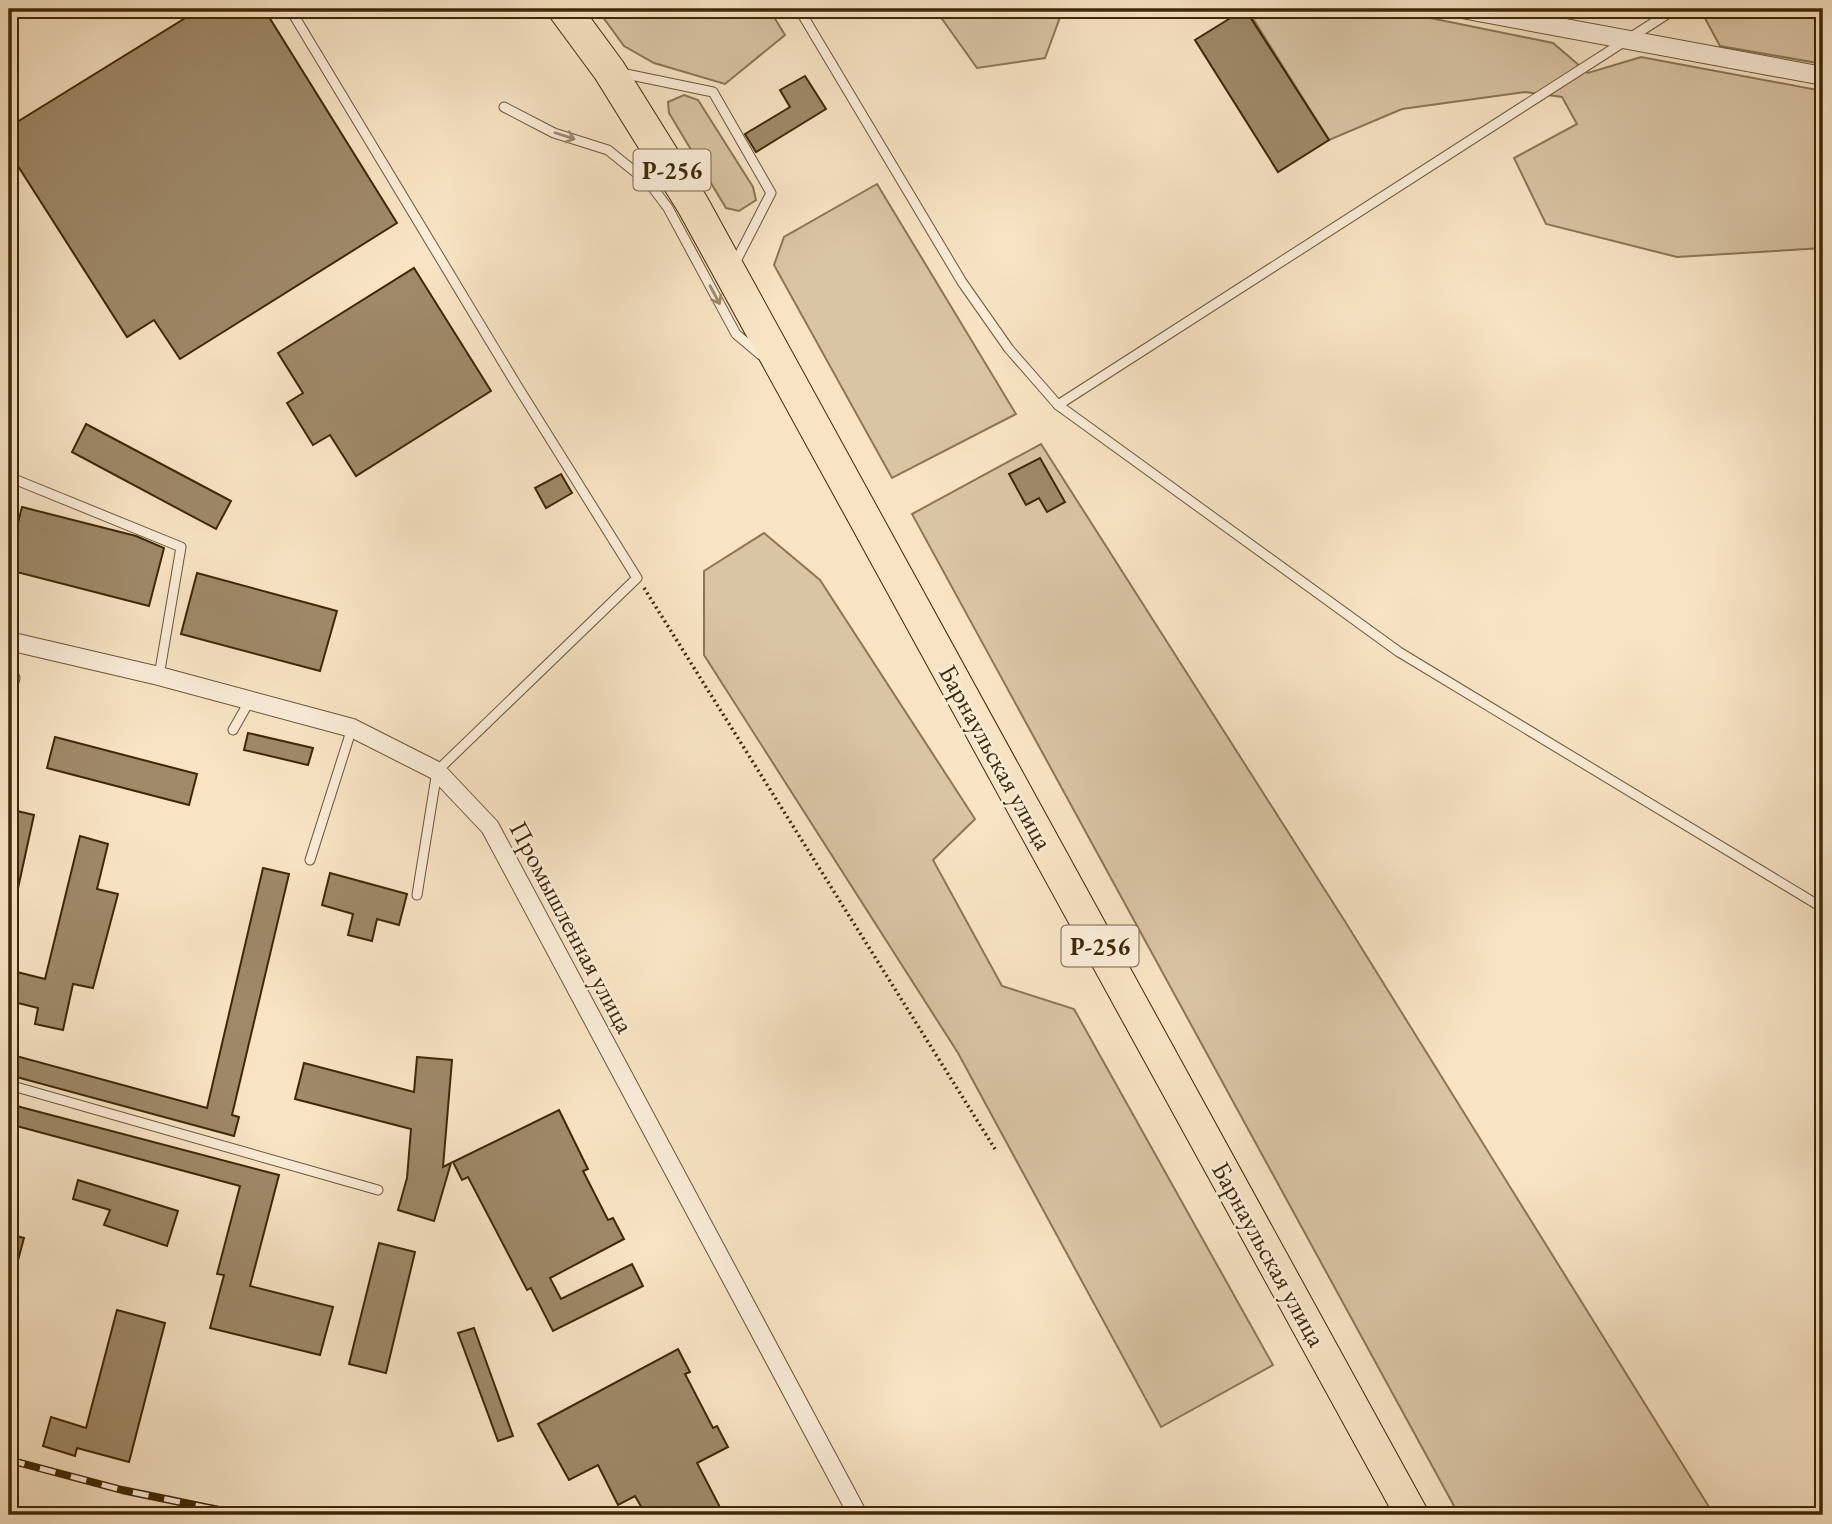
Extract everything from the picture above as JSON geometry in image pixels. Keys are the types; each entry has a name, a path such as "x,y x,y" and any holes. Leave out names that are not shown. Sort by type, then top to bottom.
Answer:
{"highway":[{"name":"Барнаульская улица","path":"564,9 609,70 693,205 1412,1515"}],"street":[{"path":"1462,9 1823,76"},
{"name":"Промышленная улица","path":"9,641 159,676 352,729 437,771 490,827 858,1515"}],"lane":[{"path":"290,9 516,384 637,578 437,771 417,894"},
{"path":"799,9 962,282 1009,349 1058,405 1399,652 1823,908"},
{"path":"1058,405 1675,9"},
{"path":"609,70 713,92 771,193 730,273"},
{"path":"504,107 554,133 608,150 650,184 668,208 736,334 787,376"},
{"path":"9,477 181,547 159,676"},
{"path":"9,664 15,678 9,699"},
{"path":"233,730 250,700"},
{"path":"310,860 352,729"},
{"path":"9,1085 378,1190"}],"path":[{"path":"637,578 995,1149"}],"shaded area":[{"path":"597,9 769,9 785,35 725,84 654,63 624,46"},
{"path":"935,9 1063,9 1045,58 977,68"},
{"path":"1247,9 1386,9 1553,43 1588,73 1641,57 1823,91 1823,248 1677,257 1546,224 1514,158 1577,124 1562,97 1525,92 1402,109 1329,140"},
{"path":"1700,9 1823,9 1823,64 1720,46"},
{"path":"684,95 698,100 753,187 756,200 739,211 726,208 669,113 668,102"},
{"path":"877,184 1016,414 892,478 774,265 784,237"},
{"path":"1041,444 1346,923 1714,1515 1459,1515 912,514"},
{"path":"764,533 820,580 975,819 933,860 1002,986 1074,1009 1273,1365 1161,1427 958,1053 704,655 704,571"}],"building":[{"path":"200,9 264,9 397,223 180,359 154,320 127,337 9,152 9,127"},
{"path":"1245,9 1329,140 1278,172 1195,40"},
{"path":"805,76 826,109 756,152 745,134 790,107 780,90"},
{"path":"414,268 491,391 356,476 330,435 313,445 287,403 303,393 278,353"},
{"path":"86,424 231,501 216,529 72,452"},
{"path":"1040,458 1065,502 1047,512 1039,498 1026,505 1009,474"},
{"path":"561,474 572,493 546,508 535,488"},
{"path":"22,507 136,536 164,548 149,606 9,570 9,558"},
{"path":"197,573 337,611 320,671 181,634"},
{"path":"248,733 313,748 308,765 244,750"},
{"path":"55,737 197,774 189,805 47,768"},
{"path":"9,809 34,815 15,902 9,902"},
{"path":"80,836 108,844 97,889 118,894 93,988 73,984 63,1030 35,1024 38,1008 10,1001 17,972 45,979"},
{"path":"263,868 289,874 232,1115 239,1117 234,1136 9,1075 9,1054 207,1108"},
{"path":"330,873 407,894 399,925 377,919 372,941 348,935 353,914 322,905"},
{"path":"417,1057 452,1060 443,1167 451,1163 434,1221 398,1210 407,1178 411,1129 295,1099 304,1063 414,1092"},
{"path":"9,1104 279,1175 250,1286 333,1307 320,1355 210,1328 224,1275 217,1274 240,1186 9,1124"},
{"path":"559,1110 588,1169 583,1171 608,1220 613,1218 624,1239 550,1278 561,1299 632,1264 643,1286 553,1331 531,1288 527,1290 468,1177 462,1180 453,1162"},
{"path":"78,1180 178,1211 167,1246 104,1225 110,1210 73,1199"},
{"path":"9,1234 24,1238 13,1279 9,1278"},
{"path":"379,1243 415,1252 386,1373 349,1364"},
{"path":"117,1310 165,1323 129,1462 77,1448 75,1456 43,1446 51,1417 86,1428"},
{"path":"474,1328 513,1436 498,1441 458,1333"},
{"path":"678,1349 690,1372 685,1374 713,1428 717,1426 728,1447 697,1463 724,1515 646,1515 635,1496 618,1505 598,1465 569,1480 538,1424"}],"railway":[{"path":"9,1460 122,1490 243,1515"}]}
